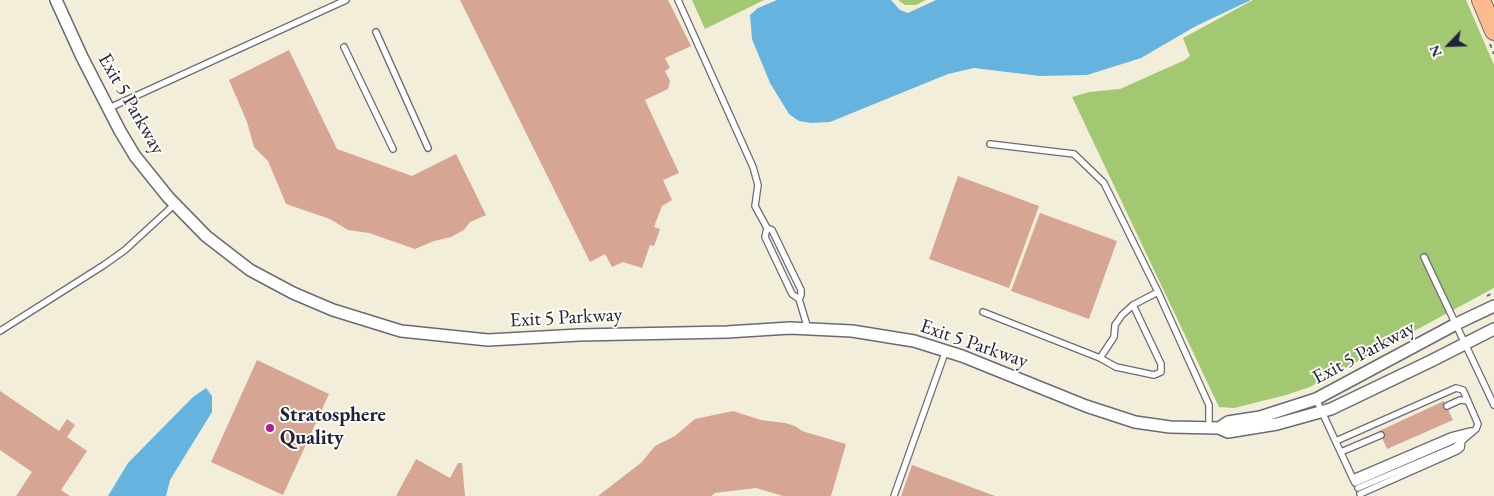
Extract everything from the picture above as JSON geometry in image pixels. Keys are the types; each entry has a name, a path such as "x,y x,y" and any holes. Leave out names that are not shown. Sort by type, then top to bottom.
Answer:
{"main road":[{"path":"1481,0 1494,31"}],"street":[{"name":"Exit 5 Parkway","path":"56,0 107,108 135,156 175,204 206,236 250,270 293,293 333,310 401,331 488,340 588,335 808,329 852,331 914,341 946,350 1116,416 1151,425 1214,428 1228,432 1294,420 1322,412 1385,384 1494,329"},
{"name":"Exit 5 Parkway","path":"1214,428 1228,422 1275,413 1316,400 1456,324 1494,306"}],"lane":[{"path":"107,108 346,0"},
{"path":"678,0 753,166 758,185 755,206 767,228 772,230 801,290 799,298 808,329"},
{"path":"376,32 428,148"},
{"path":"344,47 393,149"},
{"path":"990,144 1074,154 1104,183 1158,292 1209,405 1214,428"},
{"path":"0,331 104,265 130,246 175,204"},
{"path":"767,228 765,237 792,294 799,298"},
{"path":"1424,257 1494,405"},
{"path":"1100,358 1114,337 1116,325 1122,315 1133,305 1158,292"},
{"path":"983,312 1100,358 1116,367 1154,375 1161,372 1161,364 1133,305"},
{"path":"894,496 946,350"},
{"path":"1336,441 1456,388 1463,390 1478,424 1456,447 1357,488"},
{"path":"1316,400 1357,488"},
{"path":"1446,406 1460,400 1468,402"},
{"path":"1357,488 1470,433"},
{"path":"1341,452 1380,434"}],"green space":[{"path":"692,0 764,0 705,29"},
{"path":"898,0 926,0 916,5 905,5"},
{"path":"1253,0 1466,0 1494,65 1494,288 1310,387 1234,408 1219,407 1072,97 1089,92 1120,89 1185,60 1190,56 1183,38"}],"water":[{"path":"777,0 891,0 900,10 908,13 936,0 1251,0 1196,26 1141,58 1087,75 1040,76 974,68 948,74 830,122 811,123 799,121 789,114 770,83 752,39 750,15 758,8"},
{"path":"206,388 212,396 212,412 170,480 166,496 108,496 128,463 193,397"}],"building":[{"path":"460,0 668,0 691,46 665,58 670,68 665,71 670,81 668,89 645,100 679,173 663,180 672,200 662,206 654,227 660,229 654,246 650,245 642,268 623,262 612,267 605,254 590,262"},
{"path":"289,50 337,149 412,176 456,154 486,215 470,222 464,230 451,237 434,241 415,249 369,233 348,230 330,219 286,204 268,161 254,147 247,122 229,80"},
{"path":"958,176 1039,206 1009,288 929,259"},
{"path":"1040,213 1117,241 1089,319 1011,291"},
{"name":"Stratosphere Quality","path":"257,360 329,394 283,495 211,462"},
{"path":"0,391 59,431 67,419 75,425 67,437 87,451 61,490 70,496 16,496 32,472 0,450"},
{"path":"1444,401 1453,420 1387,449 1379,431"},
{"path":"733,411 761,420 785,423 795,426 802,431 846,444 831,496 783,496 756,488 715,493 711,496 598,496 642,462 655,446 675,436 695,419"},
{"path":"416,459 450,478 458,463 462,463 465,496 396,496"},
{"path":"912,465 995,496 901,496"}],"place":[{"name":"Stratosphere Quality","path":"270,428"}]}
